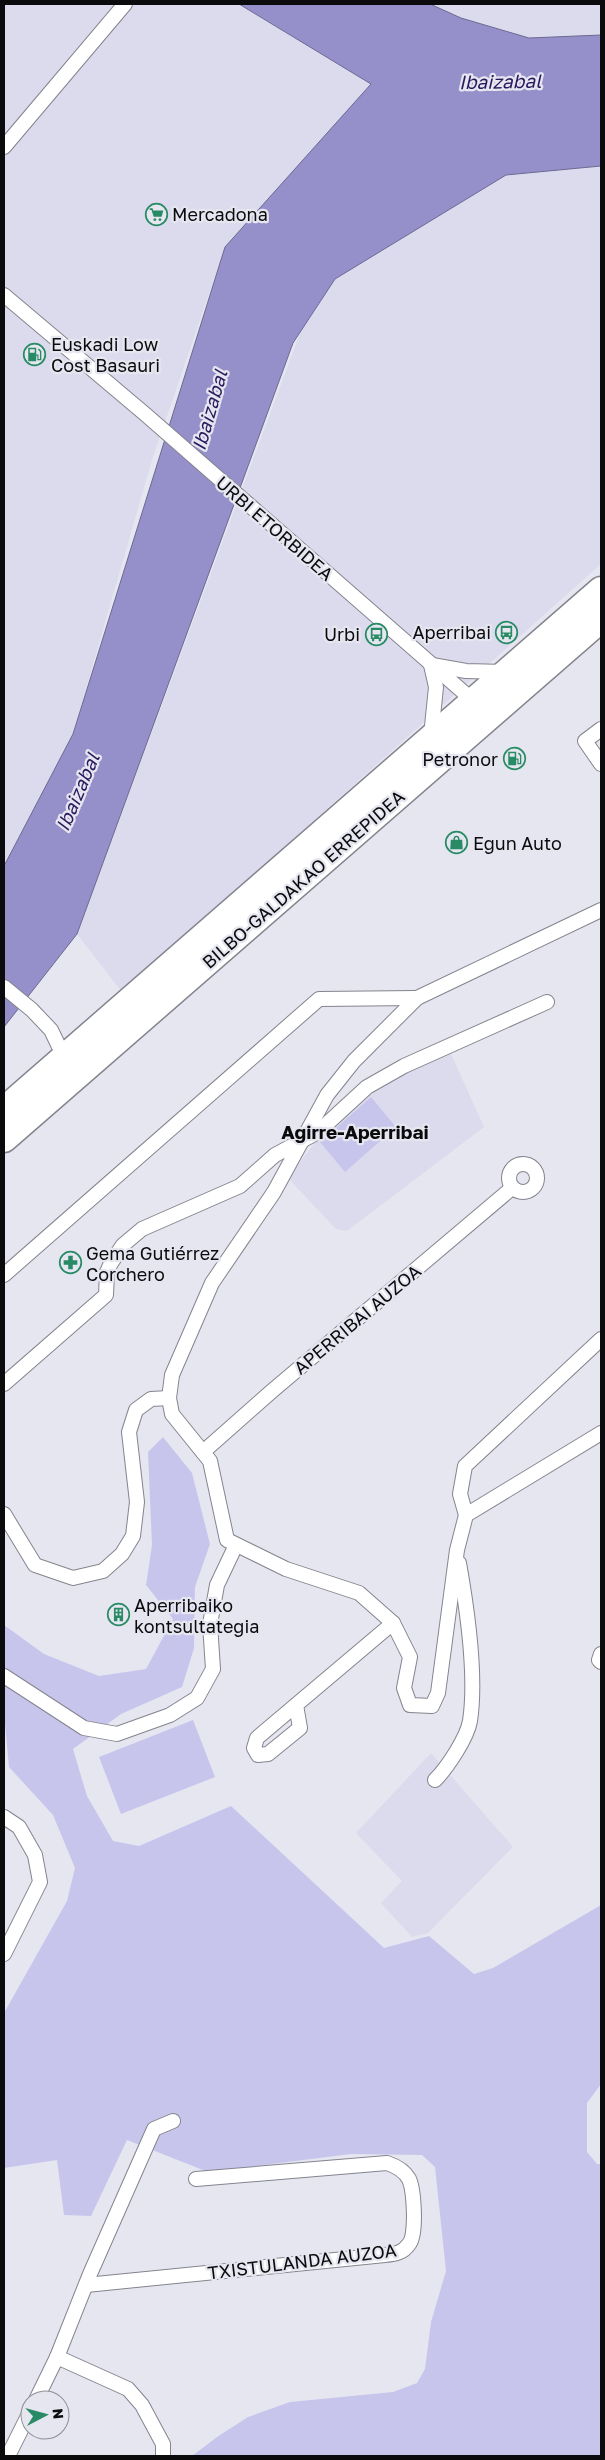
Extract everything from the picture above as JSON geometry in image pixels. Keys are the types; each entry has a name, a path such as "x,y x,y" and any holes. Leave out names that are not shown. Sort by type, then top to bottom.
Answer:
{"highway":[{"name":"BILBO-GALDAKAO ERREPIDEA","path":"4,1110 431,739 483,708 508,672 601,590"},
{"name":"BILBO-GALDAKAO ERREPIDEA","path":"4,1139 483,708 601,619"}],"street":[{"path":"4,147 125,4"},
{"name":"URBI ETORBIDEA","path":"4,295 145,414 431,665 483,708"},
{"path":"431,739 436,687 431,665 466,671 508,672"},
{"path":"601,729 585,741 601,764"},
{"path":"601,910 417,998 344,1075 327,1095 274,1192 212,1283 172,1375 169,1398 172,1414 210,1461 227,1540 286,1570 359,1593 393,1623 410,1657 404,1688 410,1705 432,1706 438,1693 457,1550 466,1515 460,1494 465,1466 601,1339"},
{"path":"4,987 32,1010 51,1030 64,1057"},
{"path":"4,1275 319,999 417,998"},
{"path":"4,1384 106,1295 107,1272 111,1263 123,1245 142,1229 240,1186 275,1155 318,1132 367,1087 404,1066 547,1002"},
{"name":"APERRIBAI AUZOA","path":"204,1452 272,1391 512,1188"},
{"path":"4,1514 35,1565 73,1578 103,1572 122,1554 133,1536 137,1502 129,1432 136,1410 151,1399 169,1398"},
{"path":"466,1515 601,1433"},
{"path":"4,1676 84,1728 117,1734 170,1715 197,1698 213,1669 210,1624 217,1585 236,1545"},
{"path":"439,1775 453,1757 470,1723 472,1695 467,1607 457,1550"},
{"path":"296,1705 393,1623"},
{"path":"601,1654 599,1660 601,1662"},
{"path":"4,1817 19,1827 35,1855 40,1882 4,1954"},
{"path":"41,2390 57,2357 86,2285 154,2129 173,2121"},
{"name":"TXISTULANDA AUZOA","path":"86,2285 385,2256 401,2252 411,2243 414,2234 409,2179 396,2166 387,2163 196,2179"},
{"path":"57,2357 128,2389 142,2405 163,2444 163,2456"},
{"path":"8,2456 20,2432"}],"shaded area":[{"path":"4,4 239,4 372,84 225,247 152,460 73,734 4,866"},
{"path":"430,4 601,4 601,35 529,38 461,18"},
{"path":"601,166 601,564 122,992 77,934 300,333 335,279 506,175"},
{"path":"451,1054 484,1127 347,1231 336,1229 288,1178 319,1137 383,1085 411,1069"},
{"path":"371,1097 396,1127 345,1172 320,1142"},
{"path":"163,1437 192,1473 210,1544 195,1587 194,1648 182,1687 121,1714 73,1749 87,1796 113,1841 139,1846 231,1806 384,1948 429,1936 474,1974 493,1968 601,1905 601,2084 587,2103 587,2152 597,2164 601,2164 601,2456 192,2456 248,2417 290,2402 393,2392 417,2383 425,2369 431,2322 446,2271 435,2167 422,2155 351,2154 208,2172 127,2140 91,2216 64,2215 57,2160 4,2168 4,2013 67,1901 75,1868 53,1815 9,1767 4,1713 4,1625 44,1654 99,1676 146,1669 173,1619 146,1585 152,1545 148,1452"},
{"path":"193,1720 215,1777 121,1814 99,1757"},
{"path":"431,1753 513,1847 428,1933 412,1937 381,1903 402,1881 356,1833"}],"water":[{"name":"Ibaizabal","path":"239,4 430,4 461,18 529,38 601,35 601,166 506,175 335,279 293,343 77,934 4,1027 4,866 73,734 225,247 371,84"}],"place":[{"name":"Mercadona","path":"156,214"},
{"name":"Euskadi Low Cost Basauri","path":"35,354"},
{"name":"Aperribai","path":"507,632"},
{"name":"Urbi","path":"376,634"},
{"name":"Petronor","path":"514,759"},
{"name":"Egun Auto","path":"457,843"},
{"name":"Gema Gutiérrez Corchero","path":"70,1263"},
{"name":"Aperribaiko kontsultategia","path":"118,1615"}],"district":[{"name":"Agirre-Aperribai","path":"355,1131"}]}
